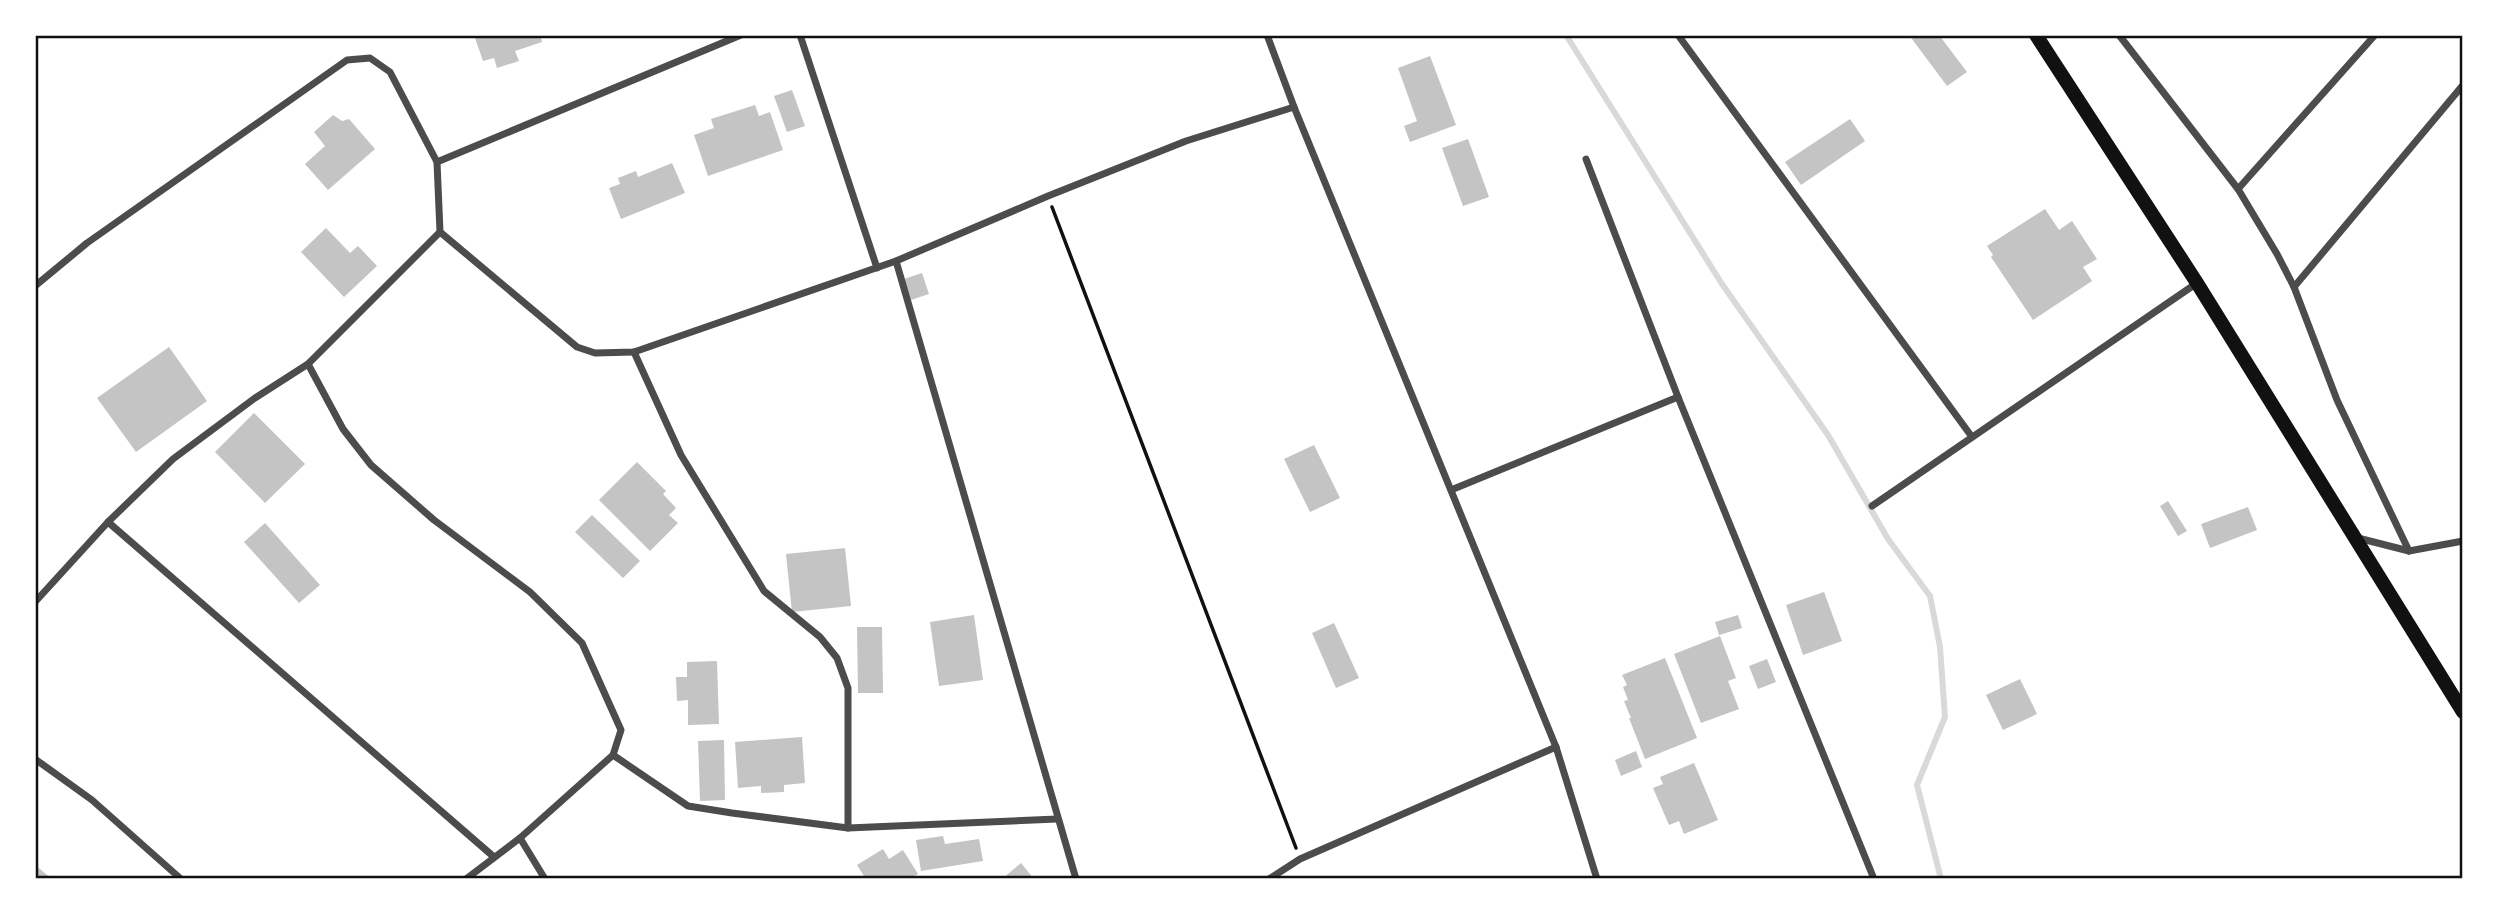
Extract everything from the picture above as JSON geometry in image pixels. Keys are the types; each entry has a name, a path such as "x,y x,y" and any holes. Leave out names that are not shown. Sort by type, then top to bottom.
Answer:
{"main road":[{"path":"2036,35 2197,284 2463,712"}],"street":[{"path":"437,162 741,35"},
{"path":"800,35 877,268"},
{"path":"1267,35 1556,747 1597,879"},
{"path":"1678,35 1972,437"},
{"path":"2119,35 2238,189 2294,287 2337,400 2409,551"},
{"path":"2238,189 2375,35"},
{"path":"35,286 87,243 347,60 370,58 390,72 437,162 440,232 308,364 256,398 173,459 108,522 35,602"},
{"path":"2294,287 2463,85"},
{"path":"440,232 577,347 595,353 634,352 896,261 1048,195 1186,141 1294,107"},
{"path":"1586,159 1678,397 1874,879"},
{"path":"896,261 1076,879"},
{"path":"1872,506 2197,284"},
{"path":"634,352 681,455 764,591 820,637 837,658 848,688 848,828"},
{"path":"308,364 343,429 371,465 435,520 530,592 582,643 621,730 614,755 520,838 466,879"},
{"path":"1451,490 1678,397"},
{"path":"108,522 495,857"},
{"path":"2355,537 2409,551 2463,541"},
{"path":"1269,879 1300,859 1556,747"},
{"path":"614,755 688,806 848,828 1057,819"},
{"path":"35,760 92,800 181,879"},
{"path":"520,838 545,879"}],"path":[{"path":"1048,195 1300,859"}],"building":[{"path":"474,35 540,35 542,42 515,51 519,61 497,68 494,58 483,61"},
{"path":"1909,35 1939,35 1967,72 1947,86"},
{"path":"1430,56 1456,125 1410,142 1404,126 1417,121 1398,68"},
{"path":"792,90 805,126 787,132 774,96"},
{"path":"755,105 759,116 770,112 783,150 708,176 694,135 714,128 711,119"},
{"path":"333,115 342,121 349,119 375,149 328,190 305,164 325,146 314,132"},
{"path":"1850,119 1865,141 1801,185 1785,162"},
{"path":"1468,139 1489,197 1463,206 1442,148"},
{"path":"672,163 685,193 621,219 609,188 620,184 618,178 636,171 638,177"},
{"path":"2045,209 2059,230 2072,221 2097,259 2083,267 2092,281 2033,320 1991,257 1993,255 1987,246"},
{"path":"326,228 350,253 358,246 377,266 344,297 301,252"},
{"path":"922,273 929,294 911,300 904,279"},
{"path":"169,347 207,401 136,452 97,398"},
{"path":"254,413 305,464 265,503 215,452"},
{"path":"1314,445 1340,498 1310,512 1284,459"},
{"path":"637,462 666,491 663,494 676,508 669,515 678,523 650,551 599,500"},
{"path":"2168,501 2187,531 2178,536 2160,506"},
{"path":"2248,507 2257,530 2210,548 2201,524"},
{"path":"592,515 640,561 623,578 575,532"},
{"path":"265,523 320,585 299,603 244,542"},
{"path":"845,548 851,606 792,612 786,554"},
{"path":"1824,592 1842,641 1803,655 1786,605"},
{"path":"974,615 983,680 939,686 930,622"},
{"path":"1738,615 1742,628 1719,635 1715,622"},
{"path":"1334,623 1359,678 1336,688 1312,633"},
{"path":"857,627 882,627 883,693 858,693"},
{"path":"1720,636 1736,678 1728,681 1739,709 1701,723 1674,654"},
{"path":"1665,658 1697,738 1645,759 1624,701 1628,700 1623,687 1627,685 1622,675"},
{"path":"1767,659 1776,682 1758,689 1749,666"},
{"path":"717,661 719,724 688,725 688,700 677,701 676,677 687,677 687,662"},
{"path":"2020,679 2037,714 2003,730 1986,695"},
{"path":"802,737 805,783 784,785 784,792 761,793 761,786 738,788 735,742"},
{"path":"724,740 725,800 700,801 698,741"},
{"path":"1636,751 1642,767 1621,776 1615,760"},
{"path":"1694,763 1718,820 1684,834 1679,821 1669,825 1653,788 1663,784 1660,777"},
{"path":"943,836 945,844 979,839 983,861 921,871 916,840"},
{"path":"883,849 889,859 903,850 918,874 910,879 866,879 857,865"},
{"path":"1021,863 1034,879 1002,879"},
{"path":"35,865 52,879 35,879"}],"waterway":[{"path":"1566,35 1722,284 1828,435 1888,539 1930,596 1940,647 1945,717 1917,785 1941,879"}]}
